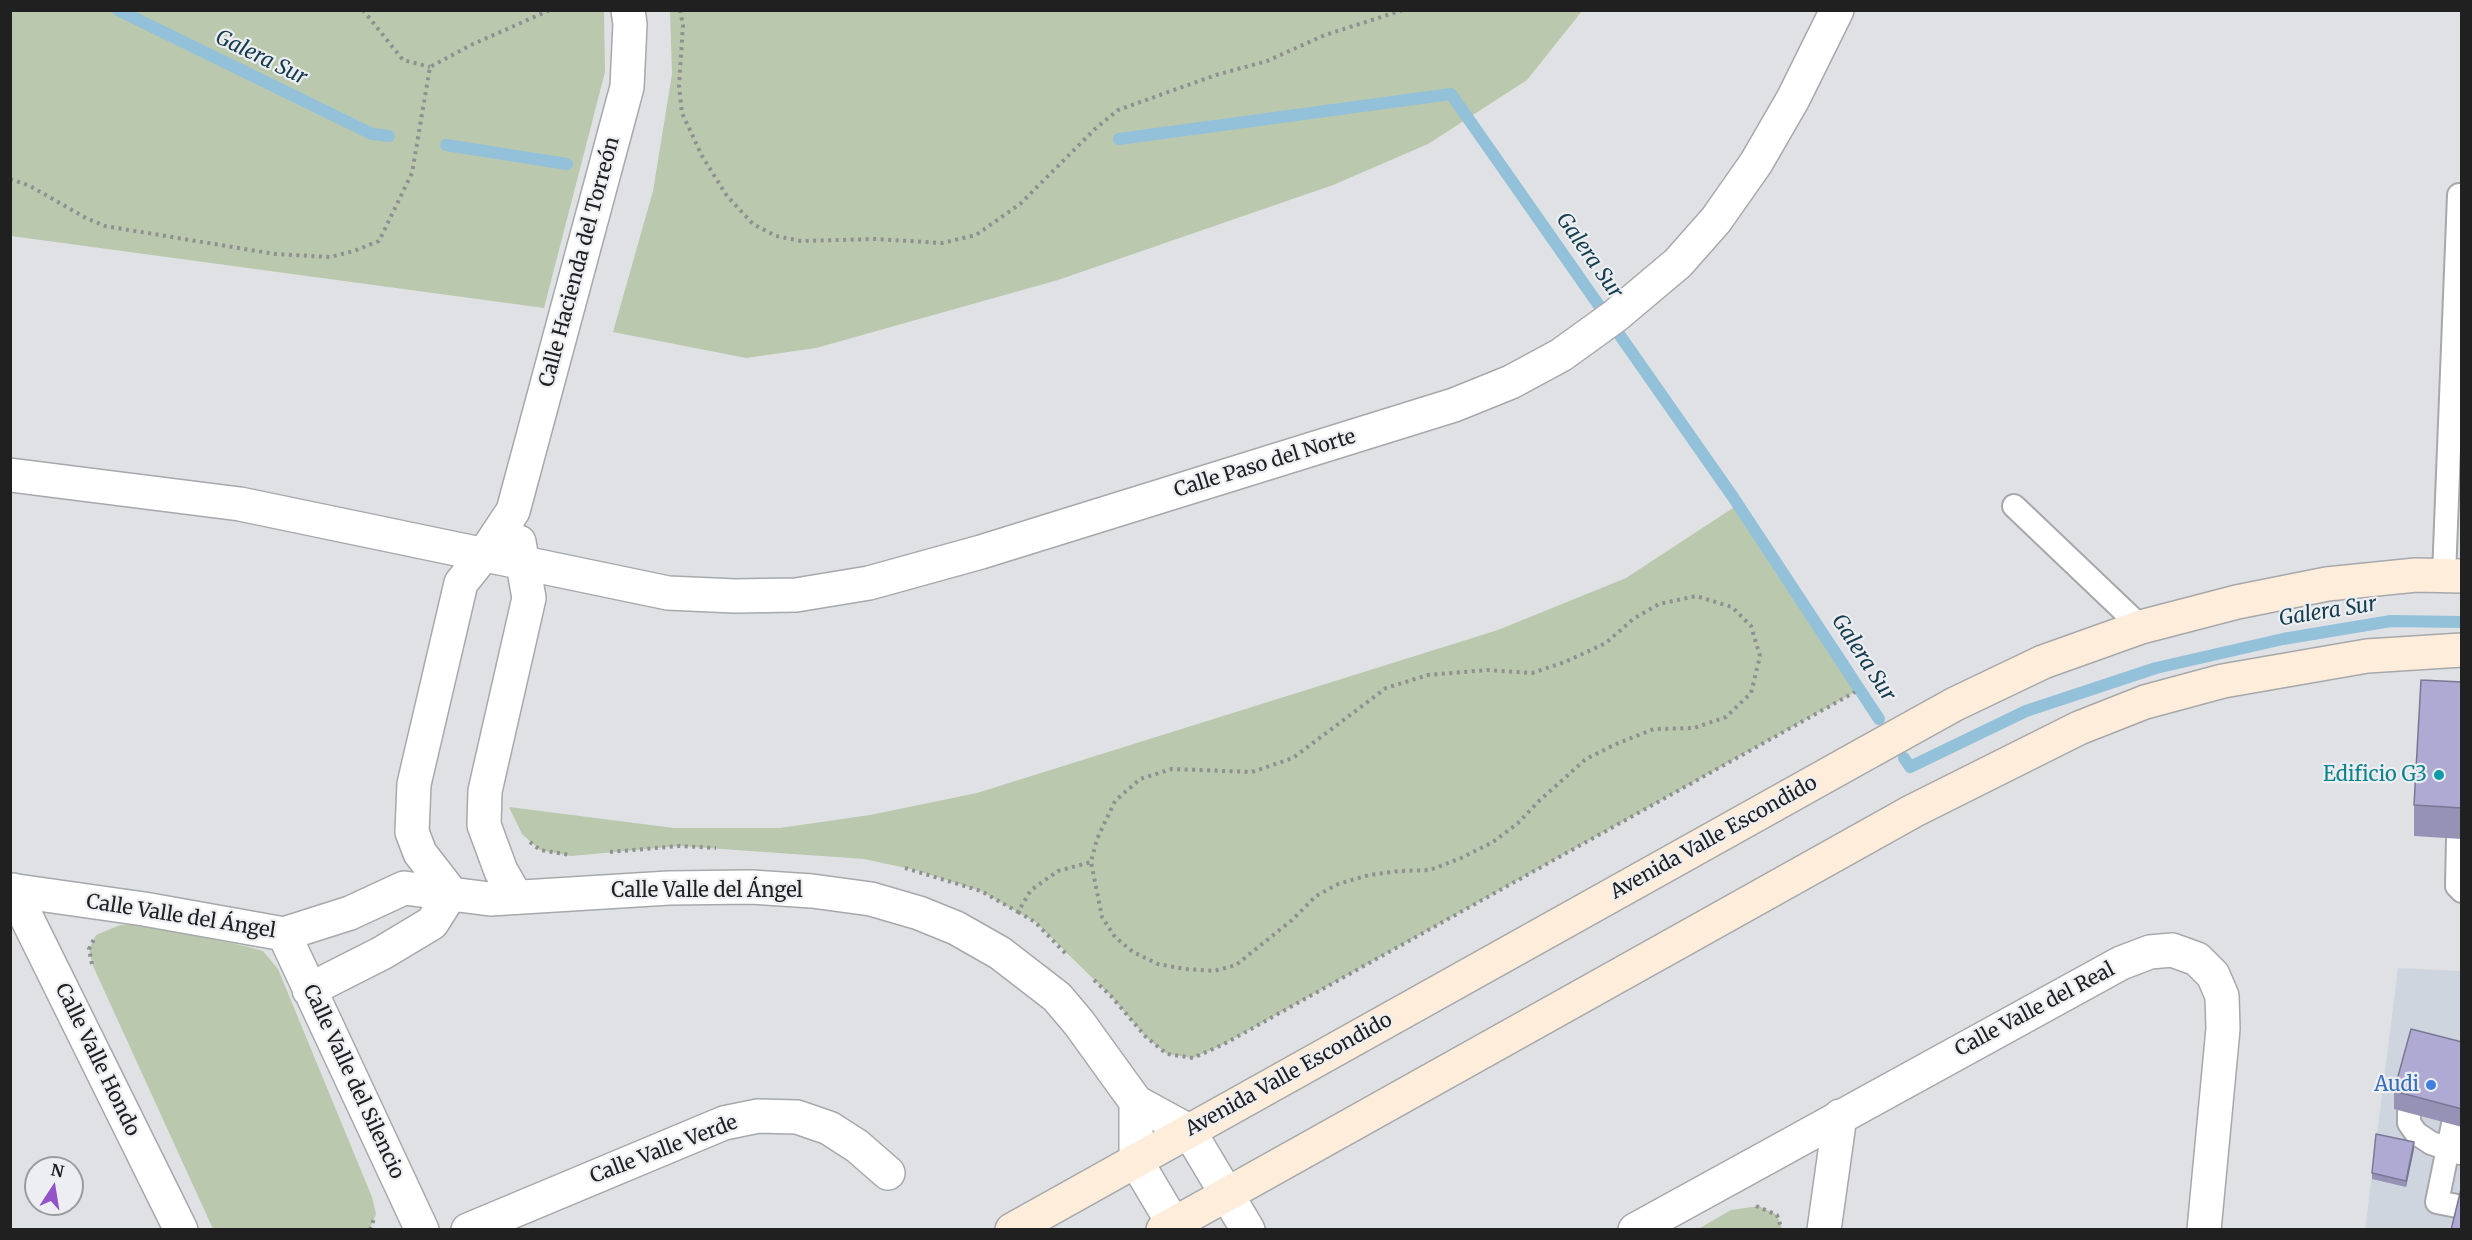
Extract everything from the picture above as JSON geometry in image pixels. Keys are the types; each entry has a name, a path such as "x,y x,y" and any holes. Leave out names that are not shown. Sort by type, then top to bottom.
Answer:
{"street":[{"name":"Calle Hacienda del Torreón","path":"452,893 420,853 412,832 414,784 461,583 485,554 513,511 627,87 630,24 628,10"},
{"name":"Calle Paso del Norte","path":"10,475 240,504 523,561 668,593 735,596 796,595 869,583 1003,545 1454,405 1511,382 1561,355 1615,316 1678,263 1716,220 1755,163 1793,99 1837,10"},
{"name":"Calle Hacienda del Torreón","path":"513,511 529,598 485,791 484,825 501,871 516,897"},
{"name":"Avenida Valle Escondido","path":"1012,1230 1955,704 2043,662 2141,627 2237,602 2327,584 2416,575 2453,575"},
{"path":"1136,1102 1136,1161 1171,1228 1227,1194 1913,811 2079,728 2145,702 2223,681 2367,656 2462,650"},
{"name":"Calle Valle del Ángel","path":"12,890 144,909 284,934 350,913 404,888 490,899 669,888 751,887 812,891 871,899 919,913 956,928 1000,953 1057,997 1079,1023 1136,1102 1189,1131"},
{"name":"Calle Valle Hondo","path":"12,890 181,1230"},
{"path":"309,990 382,953 432,923 452,893"},
{"name":"Calle Valle del Silencio","path":"284,934 422,1230"},
{"name":"Calle Valle del Real","path":"1635,1230 2121,963 2150,952 2172,950 2197,959 2213,975 2222,996 2223,1029 2204,1230"},
{"name":"Calle Valle Verde","path":"468,1230 724,1123 758,1116 797,1118 829,1128 857,1146 888,1173"},
{"path":"1824,1230 1840,1116"},
{"path":"1189,1131 1248,1230"}],"lane":[{"path":"2453,575 2459,195"},
{"path":"2014,506 2141,627"},
{"path":"2458,839 2457,886 2462,891"},
{"path":"2409,1113 2409,1124 2416,1133 2431,1143 2455,1151"},
{"path":"2453,1124 2455,1151 2447,1192 2462,1208"}],"path":[{"path":"363,10 403,60 430,67 471,45 550,10"},
{"path":"680,10 683,25 679,86 682,112 702,156 727,195 753,224 776,237 801,241 876,240 942,243 976,235 1020,204 1095,129 1118,110 1216,75 1267,61 1325,35 1403,10"},
{"path":"10,179 30,186 86,218 105,226 275,254 330,257 354,251 379,240 412,173 430,67"},
{"path":"1696,596 1732,607 1751,626 1760,656 1751,693 1725,717 1694,729 1654,729 1586,759 1518,823 1493,842 1461,858 1430,870 1379,874 1338,884 1316,896 1292,920 1236,964 1214,971 1185,969 1158,964 1133,952 1115,937 1102,916 1091,862 1097,839 1114,801 1140,779 1172,769 1252,772 1293,758 1386,688 1428,675 1487,670 1532,673 1565,662 1606,643 1633,619 1659,603 1696,596"},
{"path":"1085,972 1111,996 1146,1037 1167,1054 1193,1058 1224,1044 1854,693"},
{"path":"522,834 540,850 571,856"},
{"path":"603,853 679,846 723,849"},
{"path":"1018,912 1031,890 1058,871 1091,862"},
{"path":"895,866 981,891 1035,922 1077,964"},
{"path":"370,1230 376,1214 374,1206"}],"shaded area":[{"path":"2398,968 2461,971 2461,1229 2365,1230"}],"green space":[{"path":"670,10 1582,11 1527,80 1428,144 1333,185 1058,280 816,348 746,358 613,332 653,191 672,74"},
{"path":"10,11 604,11 605,72 544,308 11,236"},
{"path":"1739,504 1855,692 1224,1044 1193,1058 1167,1054 1146,1037 1111,996 1035,922 981,891 915,870 864,859 679,846 571,856 540,850 522,834 509,807 674,828 780,828 870,815 977,793 1498,630 1626,578"},
{"path":"120,925 144,925 263,951 278,969 372,1197 376,1214 370,1229 213,1229 93,966 89,949 96,935"},
{"path":"1759,1206 1777,1215 1782,1229 1698,1229 1731,1210"}],"building":[{"name":"Edificio G3","path":"2421,680 2462,682 2462,808 2414,805"},
{"name":"Audi","path":"2411,1029 2462,1042 2462,1109 2394,1091"},
{"path":"2376,1134 2414,1142 2406,1181 2372,1173"},
{"path":"2462,1185 2462,1230 2451,1230"}],"waterway":[{"name":"Galera Sur","path":"118,10 372,134 389,136"},
{"name":"Galera Sur","path":"1119,139 1451,94 1733,497 1879,719"},
{"name":"Galera Sur","path":"446,145 567,164"},
{"name":"Galera Sur","path":"1904,758 1910,767 2026,711 2156,668 2283,639 2391,621 2462,622"}],"place":[{"name":"Edificio G3","path":"2439,775"},
{"name":"Audi","path":"2431,1085"}]}
